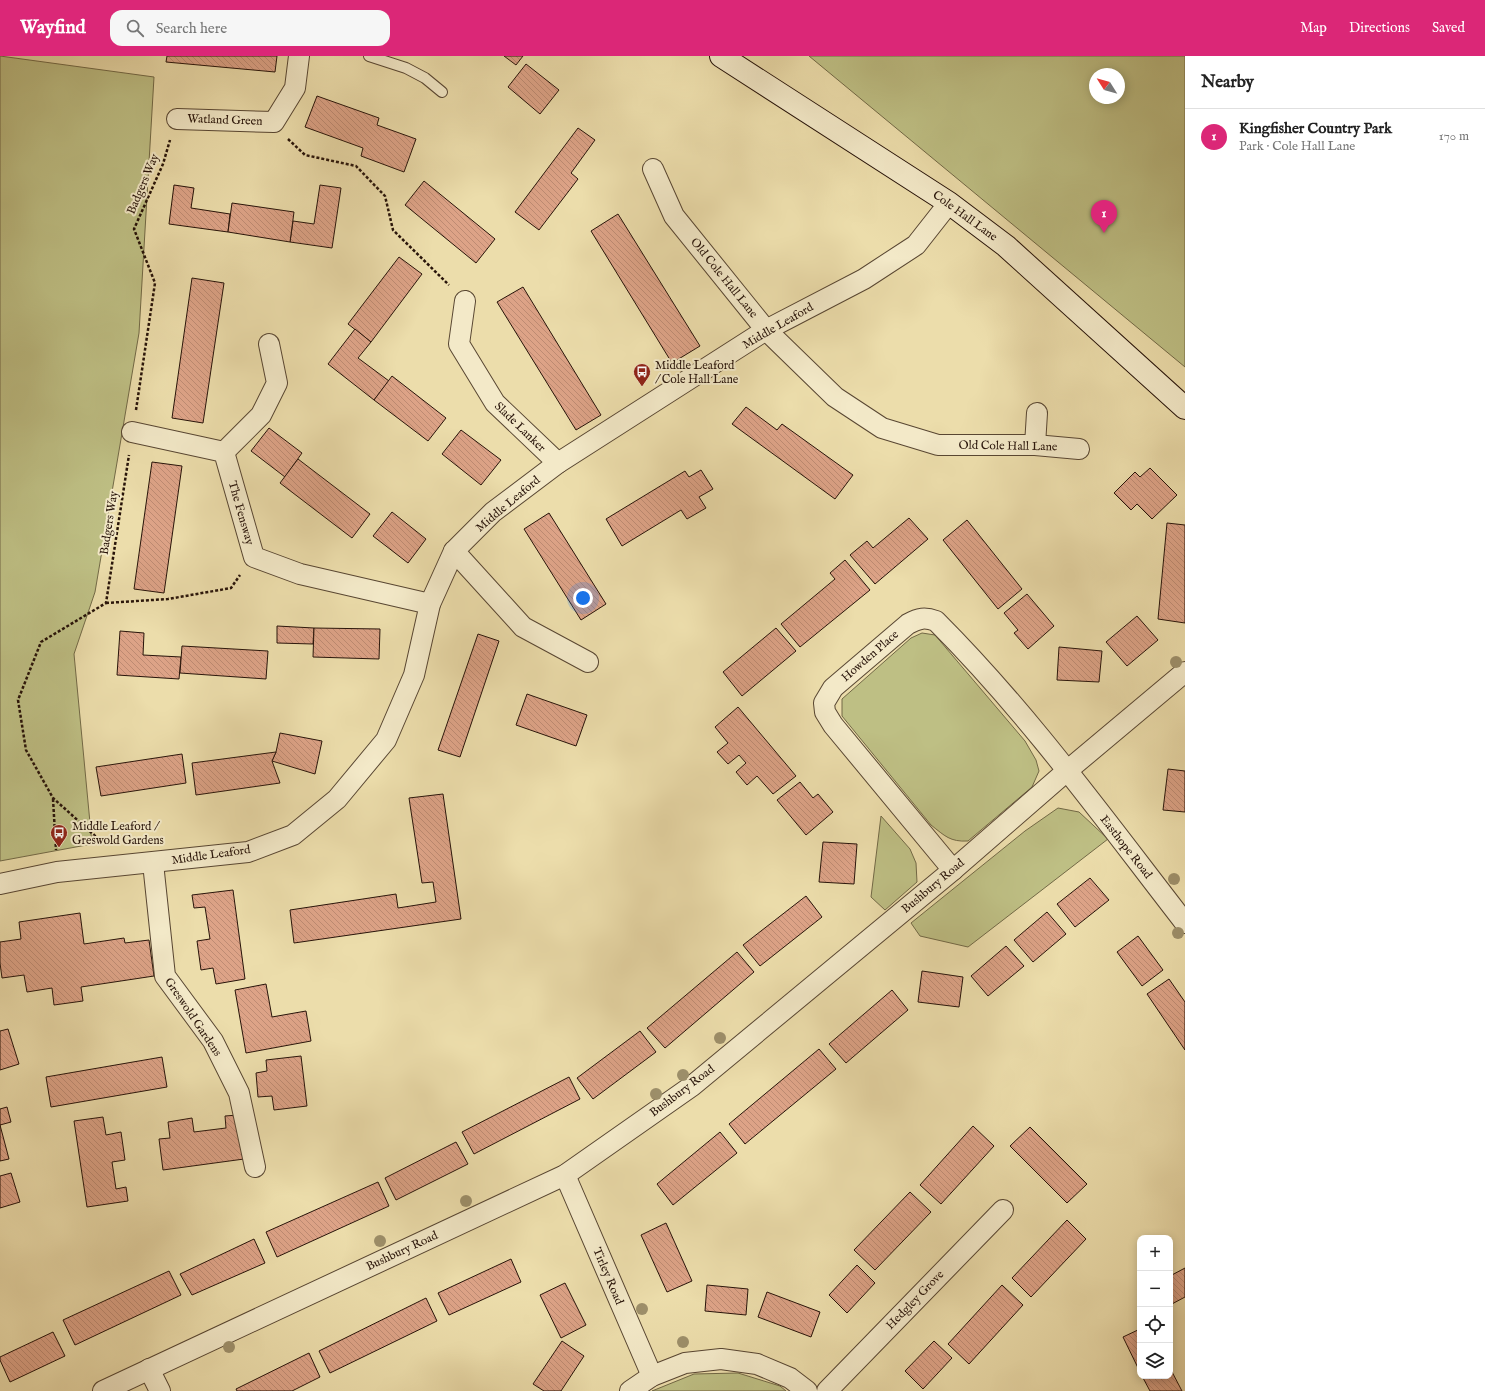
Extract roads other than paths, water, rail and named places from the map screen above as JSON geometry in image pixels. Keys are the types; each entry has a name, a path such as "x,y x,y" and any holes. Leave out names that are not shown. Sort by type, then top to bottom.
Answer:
{"street":[{"name":"Watland Green","path":"177,119 274,122 295,88 299,56"},
{"name":"Cole Hall Lane","path":"722,56 949,203 1006,246 1185,408"},
{"name":"Old Cole Hall Lane","path":"653,169 674,216 766,330 835,397 882,428 938,445 1035,445 1079,449"},
{"name":"Middle Leaford","path":"0,884 57,872 248,852 294,835 337,799 386,740 414,675 430,604 454,551 493,512 558,463 766,330 864,279 916,245 949,203"},
{"name":"Slade Lanker","path":"465,301 459,344 494,403 558,463"},
{"path":"132,432 224,452 261,415 277,383 269,344"},
{"path":"1035,445 1037,414"},
{"name":"The Fensway","path":"224,452 254,557 300,574 430,604"},
{"path":"454,551 523,627 588,662"},
{"name":"Howden Place","path":"953,870 833,725 825,712 824,703 833,688 908,624 918,618 928,618 936,621 944,629 1019,710 1068,770"},
{"name":"Bushbury Road","path":"103,1391 565,1175 692,1086 953,870 1068,770 1185,672"},
{"name":"Easthope Road","path":"1068,770 1185,923"},
{"name":"Greswold Gardens","path":"154,863 165,976 213,1041 239,1093 255,1167"},
{"name":"Tirley Road","path":"565,1175 652,1376"},
{"name":"Hedgley Grove","path":"827,1391 1003,1210"},
{"path":"630,1391 652,1376 685,1363 721,1359 756,1364 790,1378 808,1391"},
{"path":"149,1369 160,1391"}],"lane":[{"path":"369,56 406,68 425,78 442,92"}],"place":[{"name":"Kingfisher Country Park","path":"1104,233"},
{"name":"Middle Leaford / Cole Hall Lane","path":"642,387"},
{"name":"Middle Leaford / Greswold Gardens","path":"59,848"}]}
